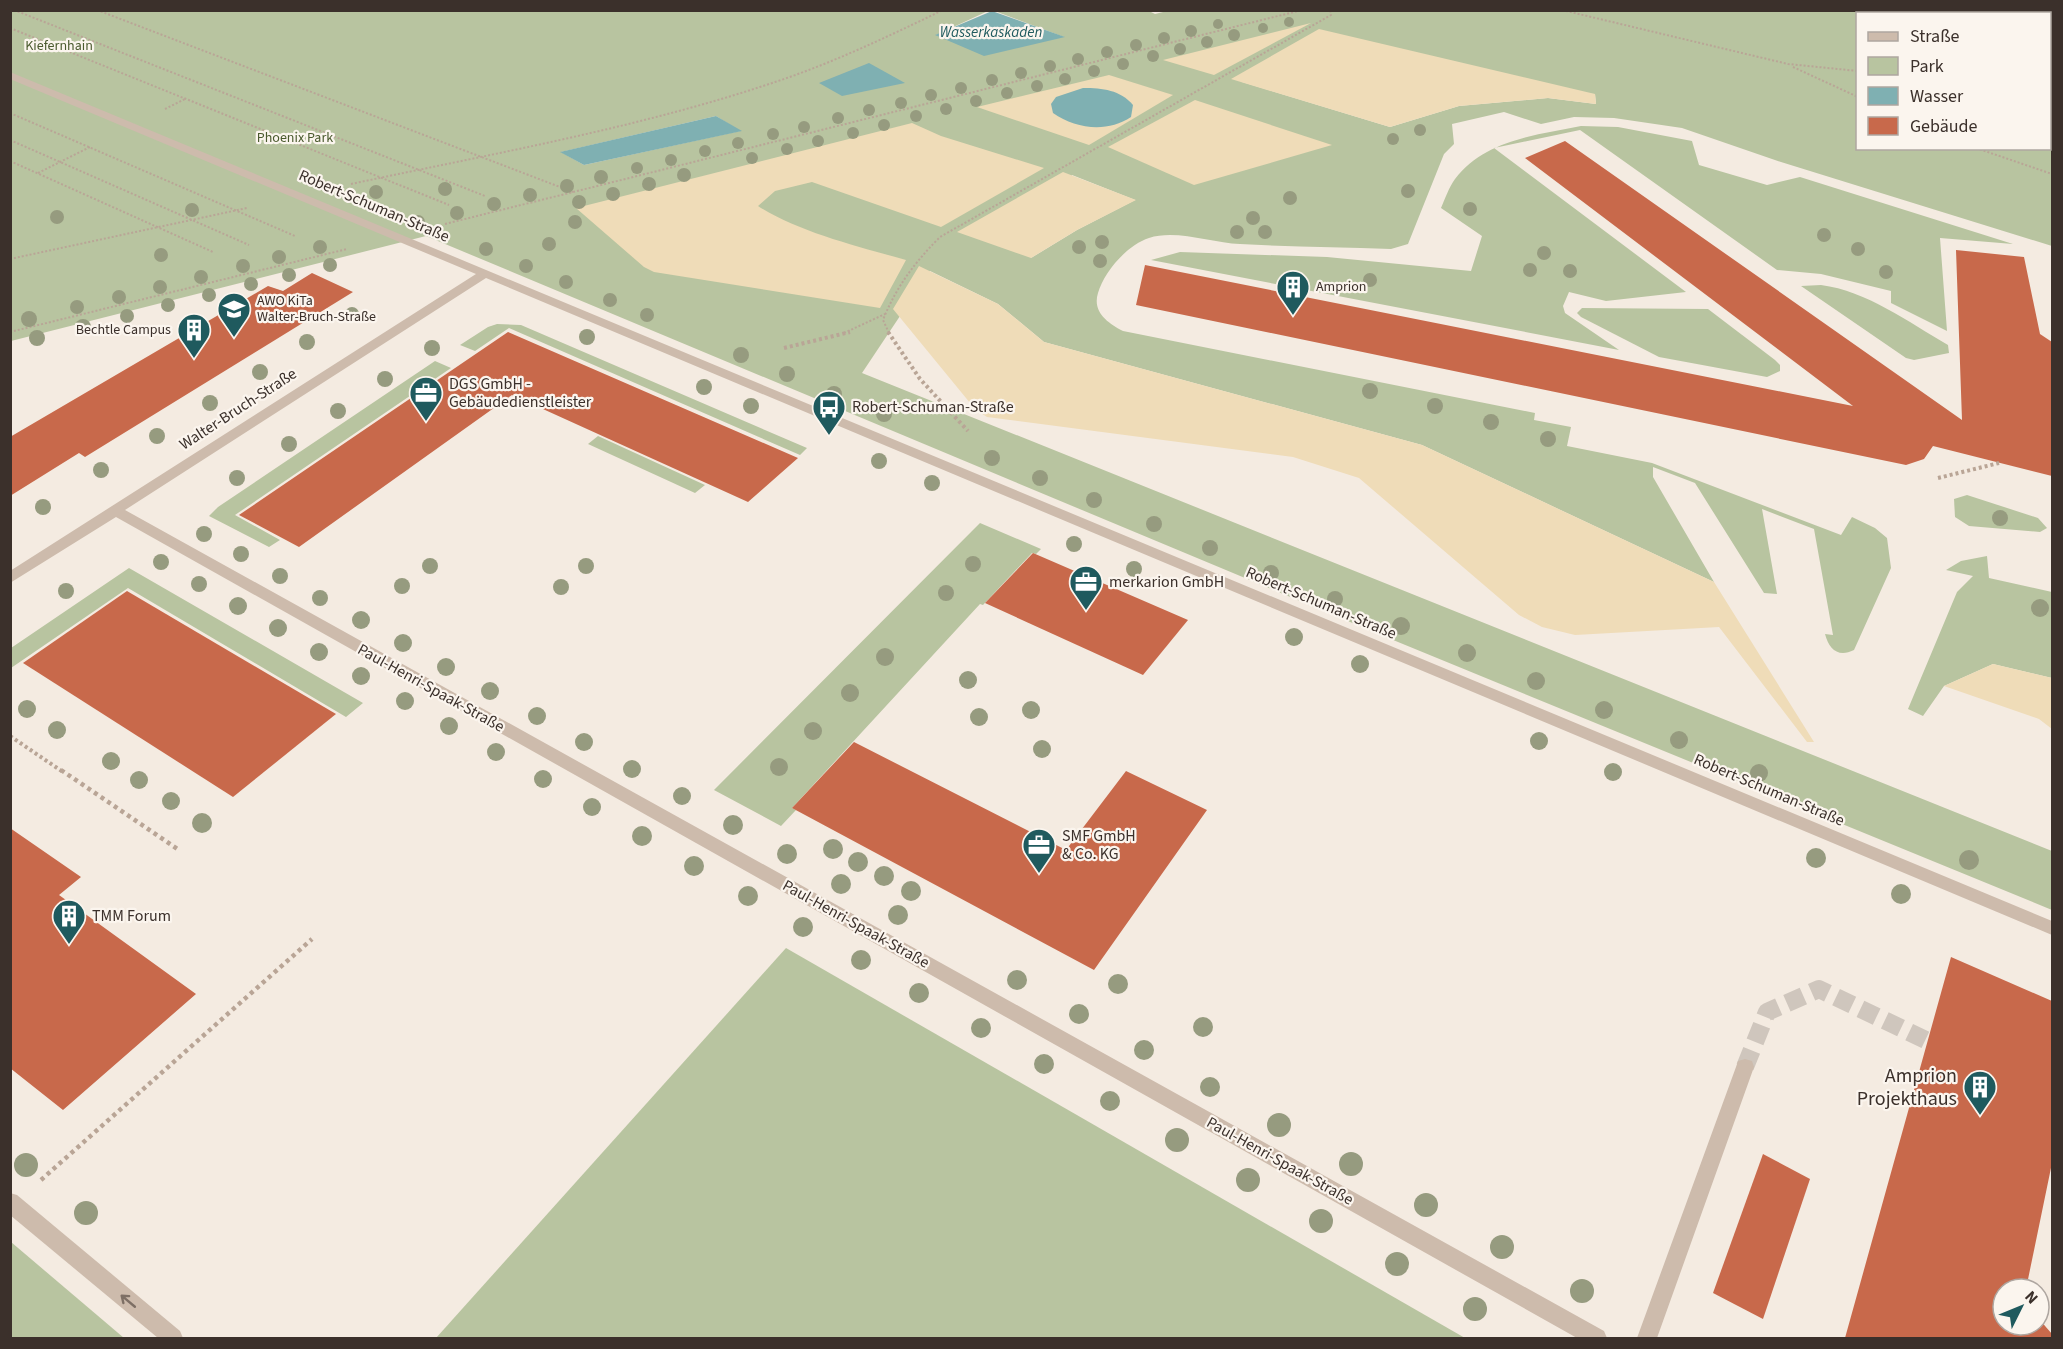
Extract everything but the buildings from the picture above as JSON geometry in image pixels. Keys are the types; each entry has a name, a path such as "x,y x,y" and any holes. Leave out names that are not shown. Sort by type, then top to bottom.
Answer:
{"street":[{"name":"Robert-Schuman-Straße","path":"10,75 302,195 2052,928"},
{"name":"Walter-Bruch-Straße","path":"10,578 486,273"},
{"name":"Paul-Henri-Spaak-Straße","path":"114,510 1597,1338"},
{"path":"1647,1338 1745,1067"},
{"path":"12,1204 173,1338"}],"path":[{"path":"14,10 485,196"},
{"path":"97,10 573,192"},
{"path":"382,178 686,109 765,86 849,54 943,10"},
{"path":"10,332 1302,10"},
{"path":"968,431 925,387 892,344 883,320 895,288 918,258 940,237 1331,15 1330,10"},
{"path":"1562,10 1788,64 1856,71"},
{"path":"10,28 449,205"},
{"path":"1788,64 1856,97"},
{"path":"10,113 295,236"},
{"path":"10,140 249,245"},
{"path":"37,173 90,147"},
{"path":"1982,150 2052,174"},
{"path":"10,161 213,252"},
{"path":"10,260 302,195"},
{"path":"784,348 854,331 885,314"},
{"path":"1938,478 2000,463"},
{"path":"10,736 179,850"},
{"path":"12,1204 312,939"}],"green space":[{"name":"Phoenix Park","path":"992,10 1147,10 1155,14 1171,10 2052,11 2052,246 1781,162 1682,128 1614,118 1574,117 1541,124 1504,112 1452,124 1454,144 1444,154 1408,244 1391,249 1278,246 1229,243 1171,235 1160,236 1149,238 1125,253 1111,268 1098,293 1099,311 1123,331 1535,413 1534,420 1571,427 1567,446 1652,463 1841,535 1852,517 1875,528 1887,538 1891,568 1854,650 1848,652 1835,651 1825,634 1833,635 1814,529 1762,509 1777,594 1764,593 1695,483 1653,467 1653,477 1714,582 1422,445 1044,342 998,304 930,271 862,373 2052,851 2052,910 1398,642 426,236 11,341 11,11 988,11 936,35 1064,37","holes":["1242,82 1595,94 1596,104 1548,98 1459,106 1390,127","716,116 740,131 584,165 561,152","1072,175 1135,200 1077,230 1031,258"]},
{"path":"1581,126 1618,127 1692,141 1699,165 1767,185 1800,177 2013,244 1940,238 1947,331 1891,303 1891,291 1821,274 1777,270 1580,130 1496,148 1529,136"},
{"path":"1494,148 1686,292 1606,301 1569,292 1563,306 1565,313 1619,350 1151,260 1180,252 1327,257 1471,271 1482,236 1441,208 1455,179 1467,166"},
{"path":"1821,285 1855,294 1887,309 1948,345 1949,353 1914,360 1906,358 1801,286"},
{"path":"1582,308 1708,309 1775,360 1780,365 1780,371 1767,377 1659,357 1581,317 1577,313"},
{"path":"497,324 521,325 807,448 800,455 509,328 475,351 460,345 488,327"},
{"path":"435,361 451,368 235,515 280,540 269,547 209,516 218,507"},
{"path":"598,436 705,485 695,493 588,444"},
{"path":"1967,495 2038,518 2047,528 2040,532 1969,526 1955,517 1954,499"},
{"path":"980,523 1041,549 1036,554 1032,553 983,605 980,604 792,808 796,810 781,826 714,790"},
{"path":"1987,556 1989,578 2052,592 2052,678 1993,664 1944,686 1923,716 1908,709 1957,592 1973,576 1946,570 1961,561"},
{"path":"129,568 363,703 346,717 128,588 11,668 11,648"},
{"path":"786,948 1465,1338 436,1338"},
{"path":"11,1242 124,1338 11,1338"}],"sand":[{"path":"1311,23 1214,75 1163,60"},
{"path":"1319,29 1595,94 1596,104 1548,98 1459,106 1390,127 1231,79"},
{"path":"1109,75 1173,95 1089,145 977,107"},
{"path":"1195,100 1332,145 1194,185 1108,147"},
{"path":"912,123 941,136 1044,168 941,227 812,182 775,191 758,206 810,231 906,260 880,308 654,272 644,267 576,208"},
{"path":"1063,172 1136,200 1077,230 1031,258 957,232"},
{"path":"919,266 998,304 1044,342 1422,445 1714,582 1814,742 1807,742 1719,627 1575,635 1542,627 1519,615 1359,478 1293,457 987,417 975,409 893,309"},
{"path":"1993,664 2052,678 2052,729 2039,719 1944,686"}],"water":[{"name":"Wasserkaskaden","path":"992,11 1065,37 984,56 935,35"},
{"path":"869,63 905,83 842,96 819,83"},
{"path":"1083,88 1104,89 1123,96 1133,105 1131,117 1112,125 1092,127 1072,123 1053,113 1051,104 1056,97"},
{"path":"716,116 742,131 584,165 560,152"}],"tunnel":[{"path":"1745,1067 1767,1012 1819,989 1928,1041"}],"place":[{"name":"Amprion","path":"1293,316"},
{"name":"AWO KiTa Walter-Bruch-Straße","path":"234,338"},
{"name":"Bechtle Campus","path":"194,359"},
{"name":"DGS GmbH - Gebäudedienstleister","path":"426,422"},
{"name":"Robert-Schuman-Straße","path":"829,436"},
{"name":"merkarion GmbH","path":"1086,611"},
{"name":"SMF GmbH & Co. KG","path":"1039,874"},
{"name":"TMM Forum","path":"69,945"},
{"name":"Amprion Projekthaus","path":"1980,1116"}],"park label":[{"name":"Kiefernhain","path":"59,46"}]}
